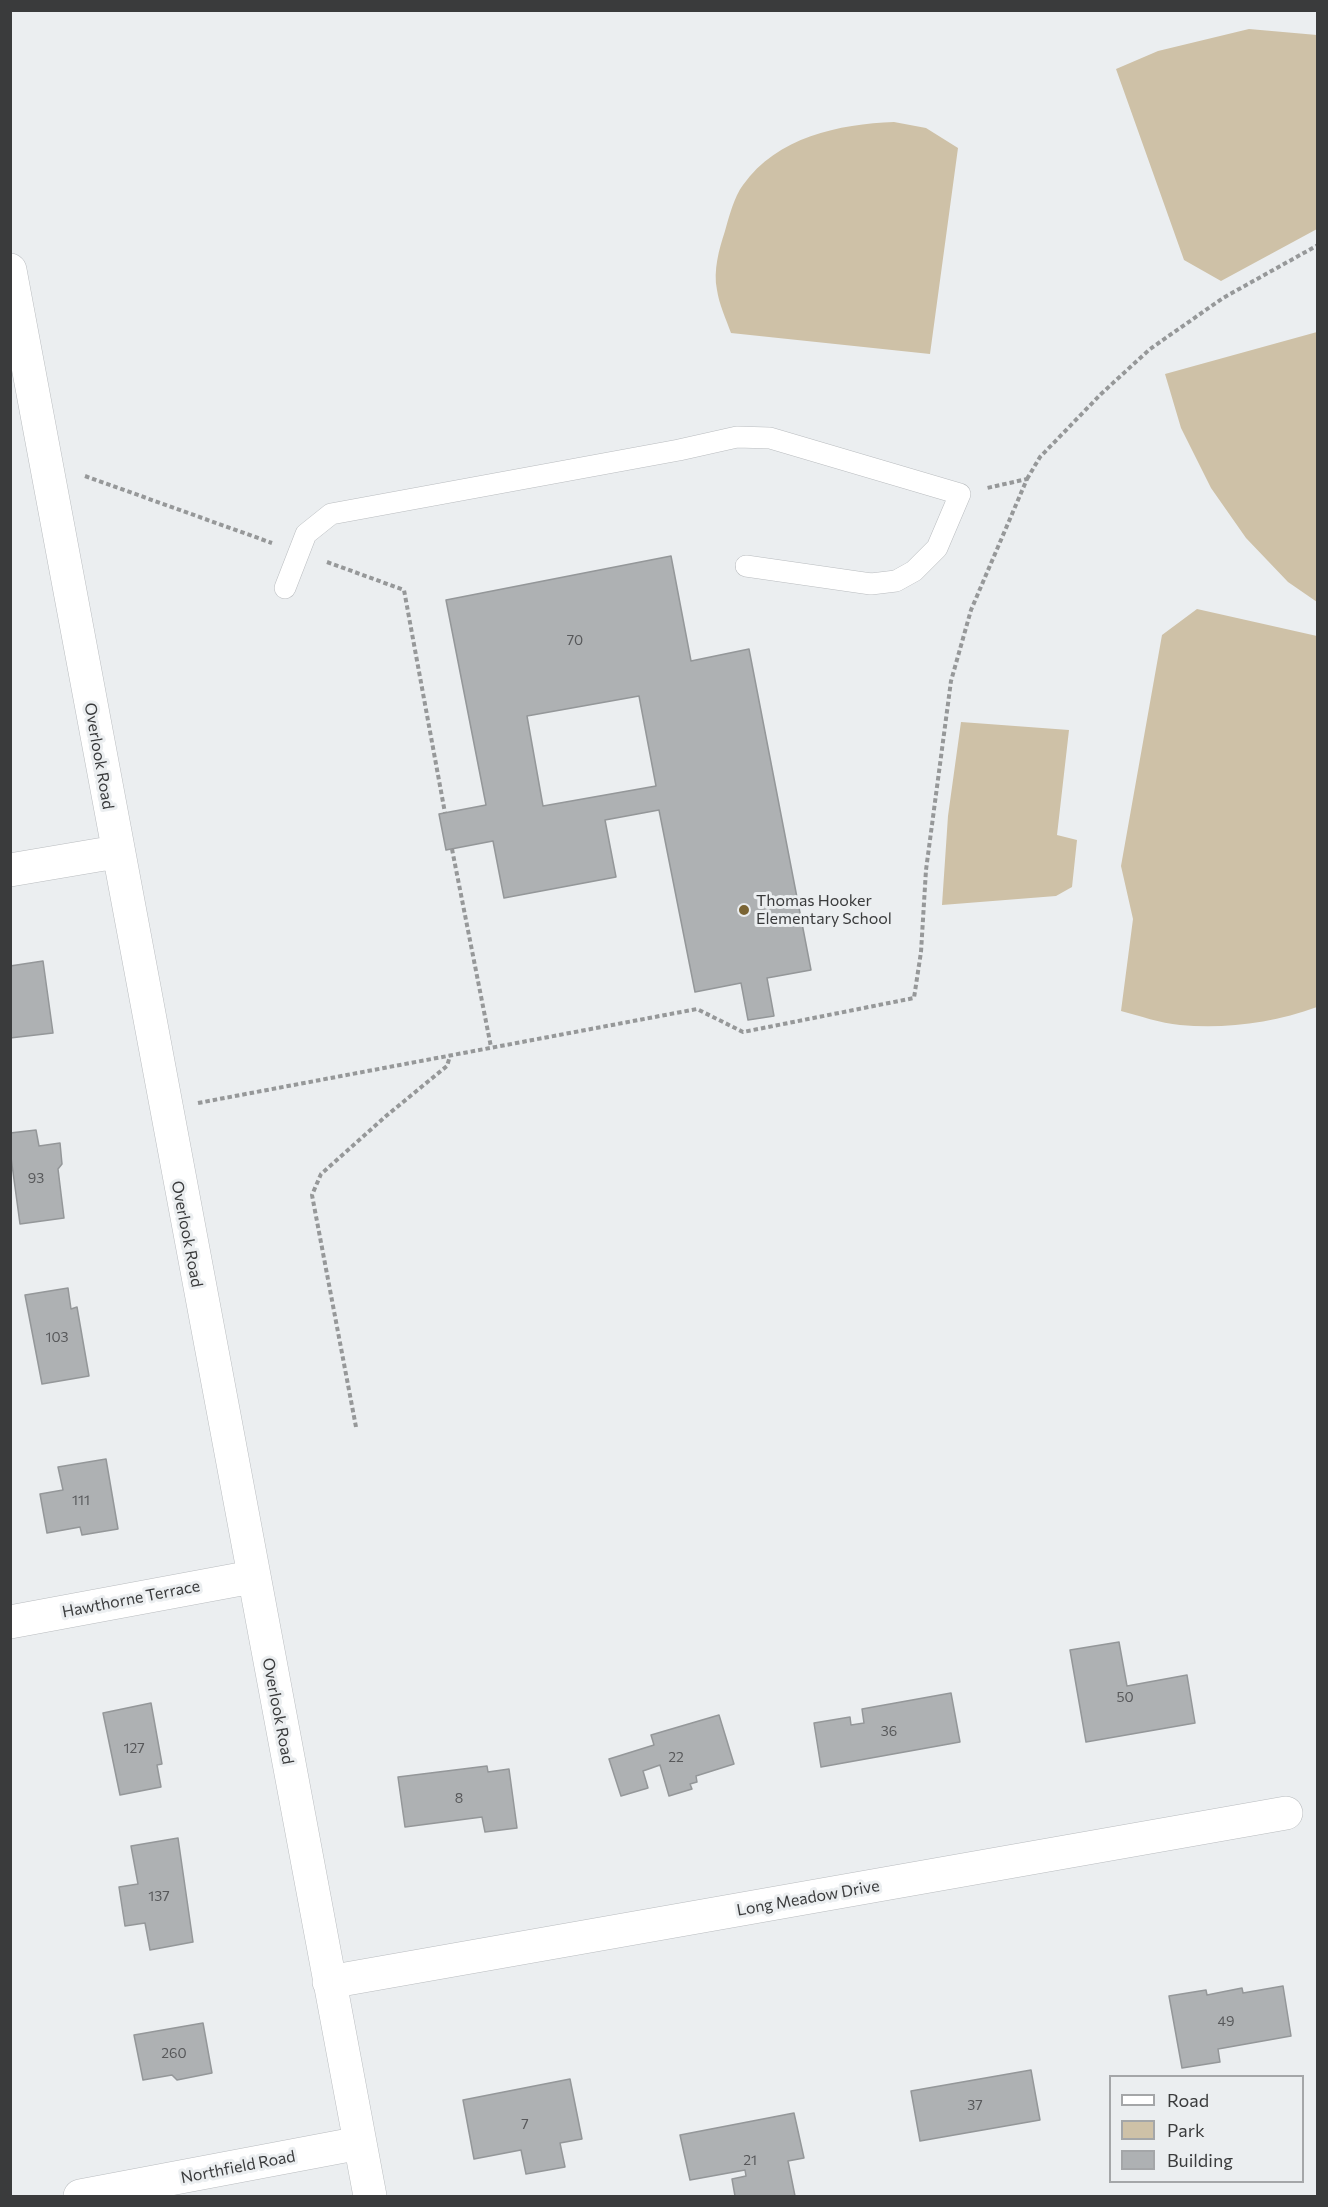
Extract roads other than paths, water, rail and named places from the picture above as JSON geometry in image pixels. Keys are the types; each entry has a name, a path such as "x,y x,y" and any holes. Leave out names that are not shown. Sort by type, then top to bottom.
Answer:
{"street":[{"name":"Overlook Road","path":"10,270 116,852 370,2196"},
{"path":"10,870 116,852"},
{"name":"Hawthorne Terrace","path":"10,1622 252,1577"},
{"name":"Long Meadow Drive","path":"330,1982 1286,1813"},
{"name":"Northfield Road","path":"80,2196 360,2143"}],"lane":[{"path":"285,588 306,534 331,514 679,450 736,437 770,438 960,494 937,548 914,571 896,581 871,585 746,566"}],"place":[{"name":"Thomas Hooker Elementary School","path":"744,910"}]}
